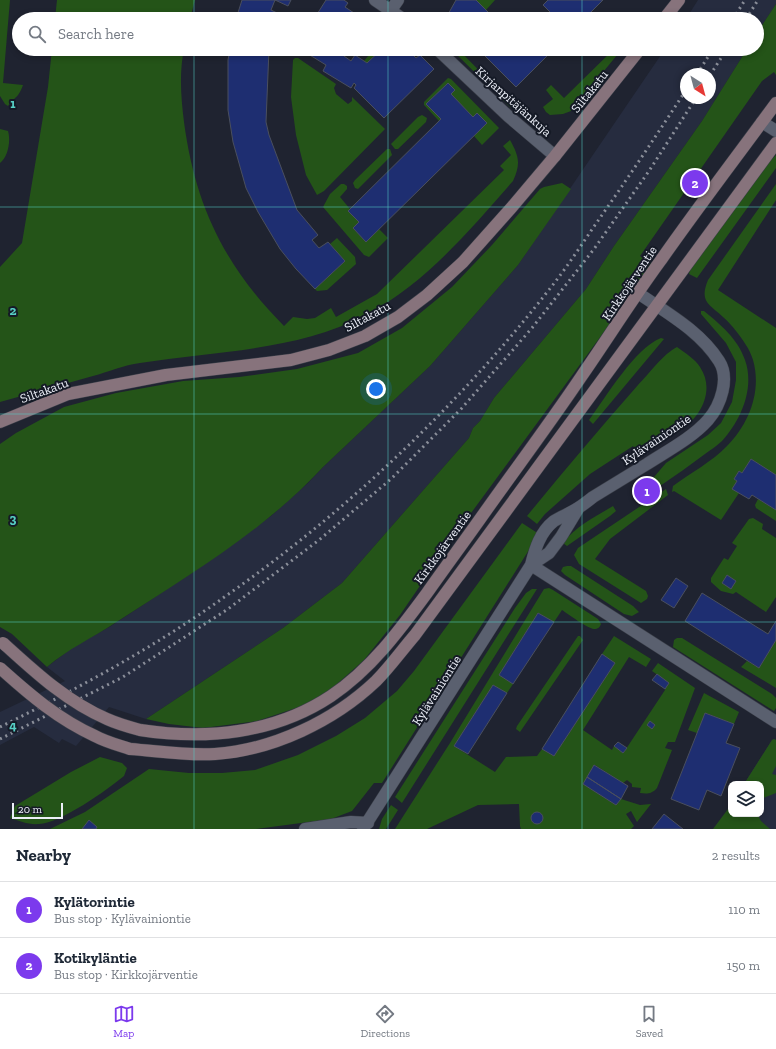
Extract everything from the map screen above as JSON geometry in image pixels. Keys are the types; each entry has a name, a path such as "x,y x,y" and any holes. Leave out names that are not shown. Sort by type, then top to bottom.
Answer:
{"main road":[{"path":"670,12 679,0"},
{"name":"Siltakatu","path":"0,422 68,394 166,375 291,360 329,350 365,336 398,316 427,294 462,262 555,156 634,56"},
{"name":"Kirkkojärventie","path":"2,641 48,683 78,704 107,719 140,730 163,734 189,735 250,730 282,721 313,707 331,696 379,656 402,626 561,406 660,261 776,103"},
{"path":"0,668 32,698 63,719 96,737 130,749 184,754 215,754 249,748 286,738 323,721 362,693 377,680 415,635 776,143"}],"street":[{"path":"375,0 394,5"},
{"name":"Kirjanpitäjänkuja","path":"444,56 508,116 555,156"},
{"path":"762,122 776,131"},
{"name":"Kylävainiontie","path":"366,826 531,565 536,544 543,533 554,521 578,508 591,498 675,446 709,419 717,406 723,389 724,376 720,362 699,336 638,293"},
{"name":"Kylävainiontie","path":"531,565 549,553 562,537 578,508"},
{"path":"531,565 776,722"},
{"path":"306,829 351,822 366,826"}],"shaded area":[{"path":"698,0 776,0 776,4 764,22 764,12 690,12"},
{"path":"660,56 743,56 716,99 716,68 680,68 680,104 713,104 702,121 614,246 586,289 494,398 480,421 473,428 469,438 342,583 283,628 146,719 109,707 76,746 62,739 59,743 34,727 0,745 0,712 65,681 47,667 73,647 111,626 196,570 271,516 308,483 430,366 518,265"},
{"path":"772,740 776,740 776,829 752,829 749,817 764,817 764,781 746,781"}],"green space":[{"path":"0,0 10,0 3,83 23,85 18,95 8,106 0,96"},
{"path":"57,0 195,0 192,12 56,12"},
{"path":"476,0 495,0 486,10"},
{"path":"776,4 776,75 774,72 762,81 640,256 653,265 452,539 400,615 364,660 328,692 305,705 257,721 203,728 169,724 146,719 283,628 342,583 469,438 473,428 480,421 494,398 586,289 713,104 716,104 716,99 743,56 764,56 764,22"},
{"path":"51,56 183,56 181,86 184,122 196,181 205,207 216,233 229,257 263,304 284,326 293,317 307,319 315,318 331,308 336,317 377,294 504,170 500,166 511,155 503,146 510,140 517,156 518,165 513,181 446,255 408,288 388,302 366,315 340,327 284,343 134,364 0,402 0,267 22,243 48,87"},
{"path":"368,56 374,56 367,63 364,61"},
{"path":"458,56 465,56 512,104 512,107 510,107"},
{"path":"607,56 616,56 571,111 563,114 550,115 543,107 553,99 546,90 551,85 564,98"},
{"path":"298,58 336,84 334,88 336,94 348,104 352,101 352,97 385,129 324,191 317,195 306,175 296,135 291,97 293,60"},
{"path":"448,78 451,79 499,128 482,145 474,136 487,123 477,113 473,117 451,94 455,90 448,83 426,104 441,119 439,121 424,105 424,102"},
{"path":"422,115 427,118 426,122 398,149 395,149 391,144 418,117"},
{"path":"0,129 8,131 9,139 7,153 0,163"},
{"path":"387,149 390,149 392,155 358,189 355,188 353,183 355,180"},
{"path":"776,155 776,168 697,278 689,274 690,270 767,164"},
{"path":"562,183 571,189 518,265 430,366 300,490 251,532 197,570 72,649 47,667 12,634 0,627 0,444 16,433 64,407 116,393 183,381 239,377 297,369 358,353 402,328 452,287 492,245 540,189"},
{"path":"341,184 347,186 347,189 340,197 350,209 348,211 359,222 353,228 366,242 379,229 388,238 369,257 364,255 323,207 330,194"},
{"path":"776,184 776,200 718,290 776,328 776,475 751,459 742,473 739,471 734,479 737,481 739,493 721,520 674,491 672,492 673,486 715,457 735,437 742,428 752,406 755,395 755,372 750,352 731,325 707,302 705,298 705,287 708,280"},
{"path":"337,238 355,257 356,264 327,290 317,291 315,289 345,261 330,244"},
{"path":"701,311 704,311 722,327 738,345 742,352 748,371 747,392 744,403 740,414 729,433 720,443 660,486 648,484 666,463 708,435 721,423 732,402 736,380 736,362 726,343 701,314"},
{"path":"661,338 664,339 593,424 589,420 631,362 651,343"},
{"path":"677,347 695,361 705,376 706,395 699,412 693,420 673,435 636,452 633,446 590,474 545,514 537,524 527,516 661,359"},
{"path":"666,489 668,495 610,539 595,559 646,591 648,596 647,599 641,603 579,564 574,555 578,548"},
{"path":"758,499 776,510 776,521 756,508 755,505"},
{"path":"613,506 616,511 610,516 567,546 563,543 580,527"},
{"path":"753,518 763,524 762,529 776,538 776,597 766,612 736,592 733,594 721,591 711,582 711,578 724,558 728,560 737,546 732,543 749,519"},
{"path":"522,523 539,534 382,783 374,783 352,811 331,819 256,829 50,829 85,812 149,769 189,773 222,773 255,770 298,755 336,736 365,718 397,691 414,671"},
{"path":"571,566 633,606 639,612 632,616 624,614 565,575 561,571 563,567"},
{"path":"549,588 598,619 601,624 599,628 594,629 582,624 562,610 554,622 538,613 499,675 513,684 507,693 493,685 454,746 495,772 506,757 537,756 542,749 554,756 615,663 602,654 614,636 651,659 646,667 629,657 583,730 612,750 614,746 624,752 669,683 652,671 658,663 695,688 675,742 668,742 665,748 672,750 655,790 649,793 640,793 641,788 632,787 632,784 627,780 623,783 595,765 583,784 616,805 621,799 640,805 651,804 637,822 631,811 626,814 634,826 631,829 521,829 519,804 478,805 427,829 395,829 450,743 544,589"},
{"path":"532,589 537,589 402,803 395,797 515,608 526,593"},
{"path":"578,636 580,636 583,640 520,732 516,729 517,726"},
{"path":"677,638 682,638 772,694 776,698 776,708 774,711 673,647 674,640"},
{"path":"776,640 776,688 741,667 747,661 759,668"},
{"path":"704,693 739,712 734,724 706,713 697,733 688,730"},
{"path":"772,740 776,740 776,766 772,774 776,775 776,793 764,798 764,781 746,781"},
{"path":"100,757 122,763 127,768 124,776 83,805 59,818 39,824 32,824 10,818 15,806 71,772"},
{"path":"391,805 398,810 386,829 379,829 382,819"},
{"path":"728,809 728,817 759,817 770,829 713,829"}],"building":[{"path":"242,0 275,0 271,10 275,12 238,12"},
{"path":"275,0 291,0 288,6"},
{"path":"326,0 344,0 348,3 345,7 352,12 318,12"},
{"path":"456,0 476,0 488,12 449,12"},
{"path":"548,0 603,0 591,12 550,12 543,5"},
{"path":"229,56 269,56 266,122 269,135 297,210 318,235 312,240 319,248 328,242 345,261 315,289 280,249 258,212 246,188 233,142 228,110"},
{"path":"311,56 344,56 351,61 354,56 356,56 367,63 374,56 414,56 416,58 421,56 434,69 384,118 354,88 356,85 354,83 351,88 323,71 326,65"},
{"path":"485,56 547,56 516,87"},
{"path":"448,83 455,90 451,94 473,117 477,113 487,123 366,242 353,228 359,222 348,211 441,119 426,104"},
{"path":"751,459 776,475 776,510 752,495 749,499 732,489 737,481 734,479 739,471 742,473"},
{"path":"647,489 649,492 640,498 638,495"},
{"path":"727,575 736,581 731,589 722,583"},
{"path":"676,578 688,586 674,608 661,600"},
{"path":"702,593 768,634 776,621 776,640 759,668 685,621"},
{"path":"538,613 554,622 513,684 499,675"},
{"path":"602,654 615,663 554,756 542,749"},
{"path":"657,674 669,683 665,689 652,680"},
{"path":"493,685 507,693 468,754 454,746"},
{"path":"705,713 734,724 726,743 740,748 721,796 707,790 699,810 671,799"},
{"path":"650,721 655,725 652,729 647,725"},
{"path":"618,742 627,748 623,753 614,746"},
{"path":"594,765 628,786 621,799 587,777"},
{"path":"587,777 621,799 616,805 583,784"},
{"path":"535,812 539,812 543,818 539,824 535,824 531,820 531,816"},
{"path":"664,814 683,829 652,829"},
{"path":"89,820 97,827 96,829 82,829"}],"railway":[{"path":"737,12 745,0"},
{"path":"750,12 758,0"},
{"path":"701,68 709,56"},
{"path":"715,68 722,56"},
{"path":"0,727 57,698 142,651 223,598 313,530 397,456 475,377 512,335 554,283 630,175 680,99"},
{"path":"0,739 123,677 228,609 319,540 391,479 462,408 532,328 594,249 649,171 692,104"}],"place":[{"name":"Kotikyläntie","path":"695,183"},
{"name":"Kylätorintie","path":"647,491"}]}
